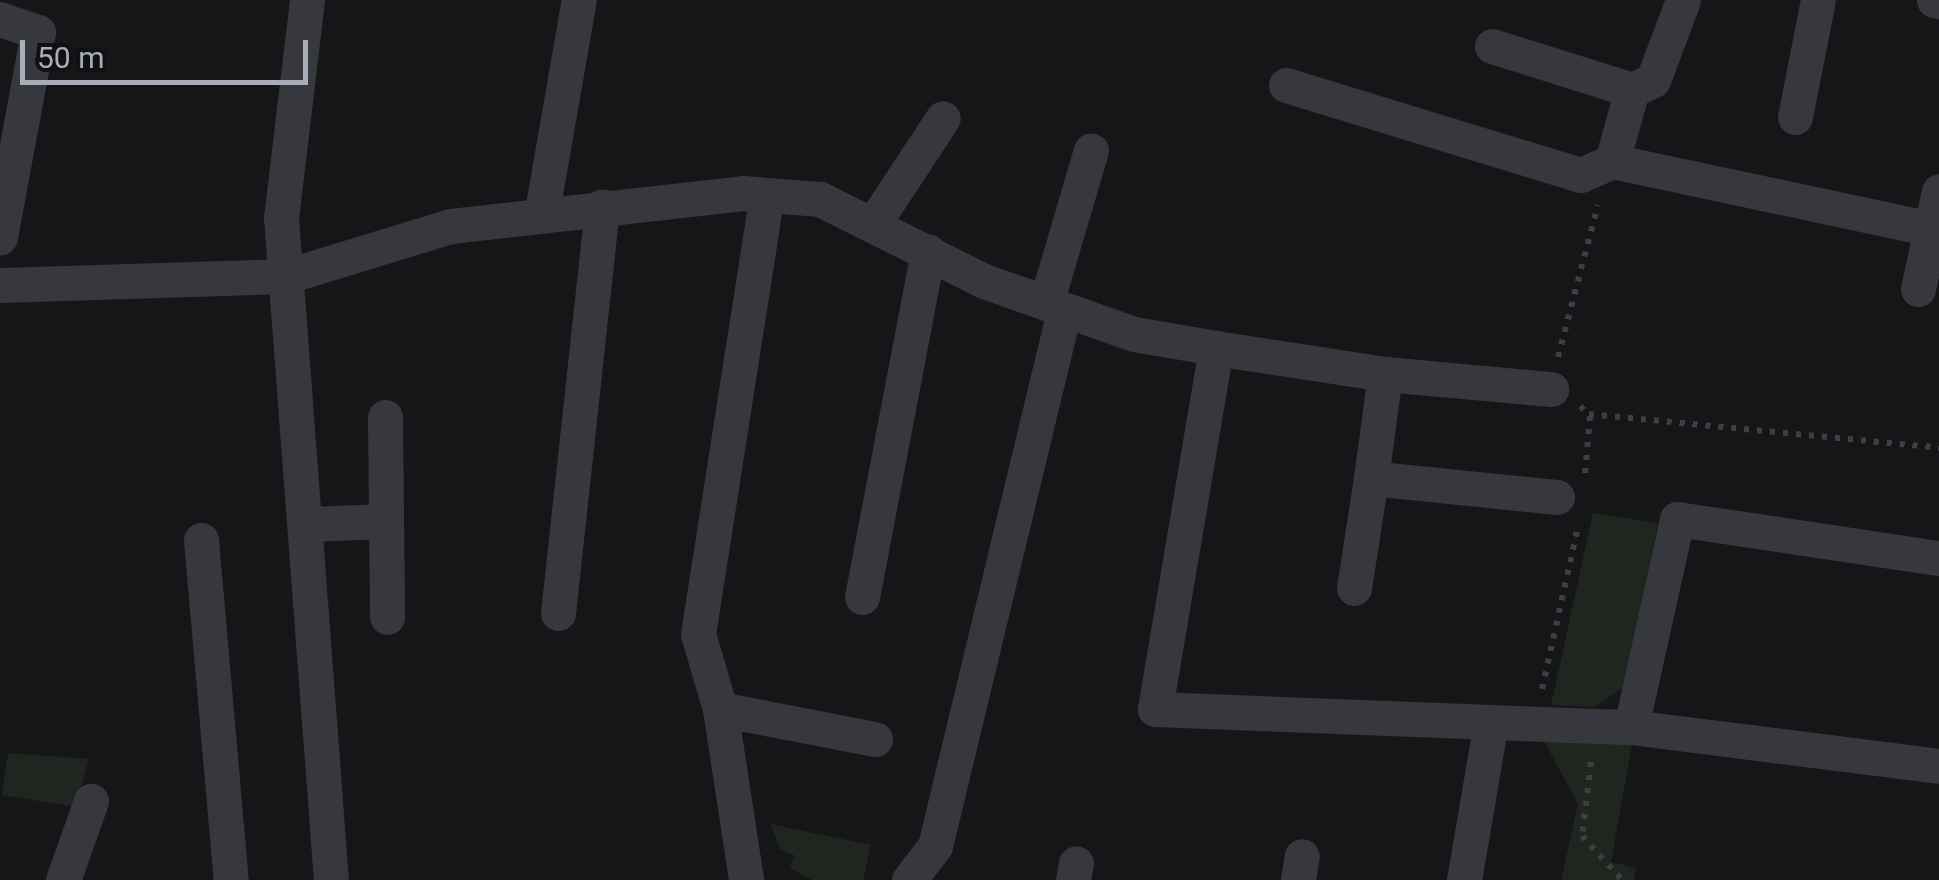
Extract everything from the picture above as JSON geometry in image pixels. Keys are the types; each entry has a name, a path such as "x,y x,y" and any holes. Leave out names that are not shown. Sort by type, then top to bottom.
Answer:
{"street":[{"path":"308,0 280,216 309,524 331,880"},
{"path":"542,211 580,0"},
{"path":"1492,46 1632,90 1653,80 1684,0"},
{"path":"1795,117 1818,0"},
{"path":"0,19 38,32 0,238"},
{"path":"1286,86 1581,175 1612,161 1931,229"},
{"path":"1612,161 1632,90"},
{"path":"875,220 943,118"},
{"path":"909,880 936,846 1091,150"},
{"path":"1918,288 1939,191"},
{"path":"0,285 287,276 450,226 542,211 766,195 820,199 875,220 928,251 1055,307 1216,348 1385,374 1551,389"},
{"path":"744,880 720,710 698,634 766,195"},
{"path":"558,613 602,206"},
{"path":"862,597 928,251"},
{"path":"1216,348 1154,710 1615,726 1939,766"},
{"path":"1354,588 1385,374"},
{"path":"385,417 386,618"},
{"path":"1371,478 1574,497"},
{"path":"1615,726 1678,519 1939,558"},
{"path":"309,524 384,521"},
{"path":"201,540 231,880"},
{"path":"720,710 875,739"},
{"path":"1464,880 1491,722"},
{"path":"63,880 91,801"}],"path":[{"path":"1612,161 1551,389 1588,414 1939,448"},
{"path":"1536,723 1588,414"},
{"path":"1615,726 1582,836 1622,880"}],"shaded area":[{"path":"1593,513 1658,523 1625,686 1595,707 1551,705"},
{"path":"1633,739 1611,862 1636,868 1634,880 1561,880 1578,804 1544,741"},
{"path":"8,753 89,759 76,807 2,795"},
{"path":"771,824 871,845 863,880 812,880 790,868 794,855 780,850"}]}
